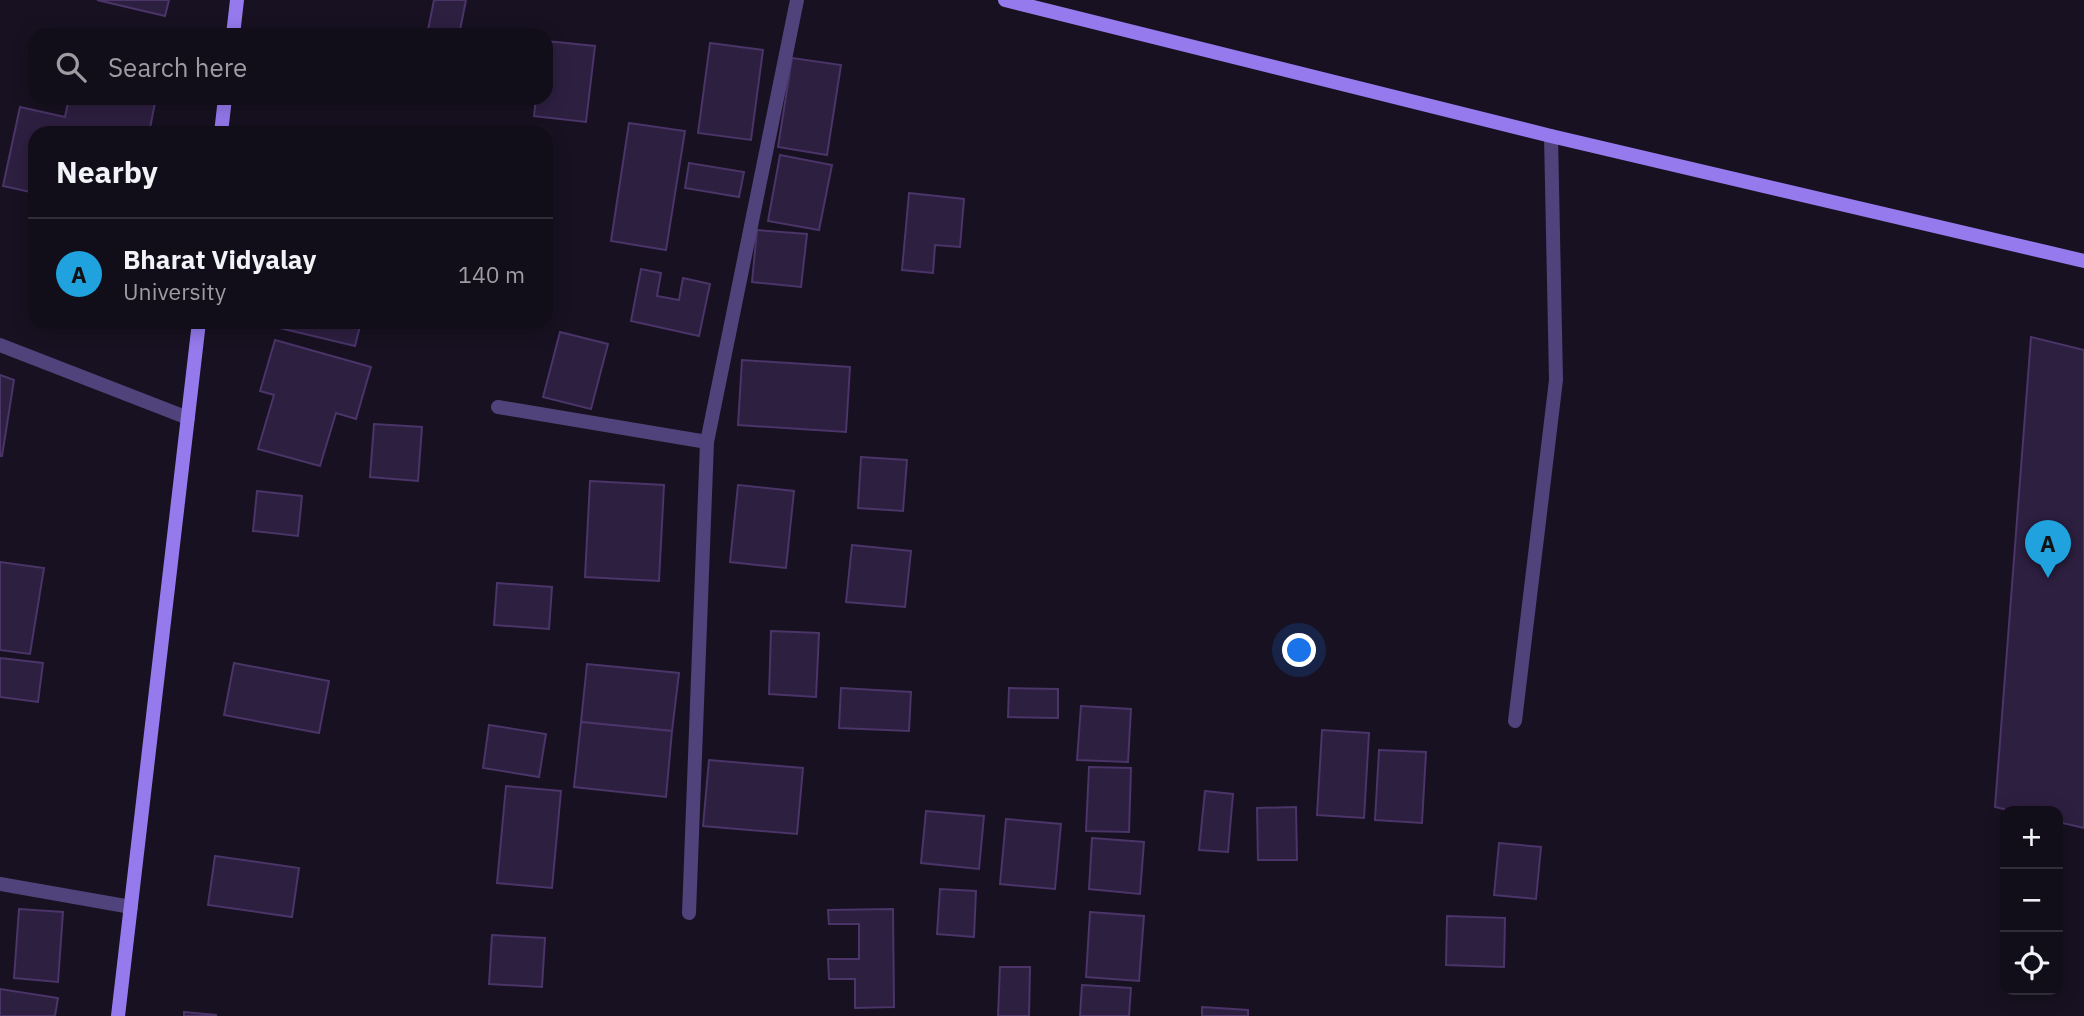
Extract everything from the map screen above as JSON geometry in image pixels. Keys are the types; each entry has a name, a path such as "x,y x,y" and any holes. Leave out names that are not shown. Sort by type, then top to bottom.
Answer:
{"main road":[{"path":"234,28 237,0"},
{"path":"1004,0 1551,136 2084,261"},
{"path":"222,126 224,105"},
{"path":"118,1016 198,329"}],"street":[{"path":"689,913 707,442 797,0"},
{"path":"1515,721 1556,380 1551,136"},
{"path":"0,345 188,418"},
{"path":"498,407 707,442"},
{"path":"0,884 131,906"}],"building":[{"path":"97,0 169,0 165,16"},
{"path":"434,0 466,0 460,28 428,28"},
{"path":"553,42 595,46 586,122 534,116 535,105 553,105"},
{"path":"710,43 763,50 751,140 698,133"},
{"path":"792,58 841,65 827,155 778,147"},
{"path":"68,105 155,105 150,126 28,126 28,191 3,186 20,107 65,117"},
{"path":"629,123 685,131 666,250 611,241"},
{"path":"780,155 832,165 819,230 768,221"},
{"path":"689,163 744,172 739,197 685,188"},
{"path":"909,193 964,199 960,247 935,245 933,273 902,270"},
{"path":"757,230 807,234 801,287 752,282"},
{"path":"641,269 661,273 657,296 679,300 683,278 710,284 699,336 631,321"},
{"path":"284,329 359,329 355,346"},
{"path":"560,332 608,344 591,409 543,397"},
{"path":"2031,337 2084,350 2084,828 2063,823 2063,806 1995,807"},
{"path":"275,340 371,367 356,419 336,413 320,466 258,449 274,395 260,391"},
{"path":"742,360 850,367 846,432 738,425"},
{"path":"0,375 14,380 2,456 0,456"},
{"path":"374,424 422,427 418,481 370,477"},
{"path":"861,457 907,460 903,511 858,508"},
{"path":"590,481 664,485 659,581 585,577"},
{"path":"738,485 794,491 786,568 730,562"},
{"path":"257,491 302,496 298,536 253,531"},
{"path":"852,545 911,551 905,607 846,602"},
{"path":"0,562 44,568 30,654 0,650"},
{"path":"497,583 552,587 549,629 494,625"},
{"path":"771,631 819,633 816,697 769,694"},
{"path":"0,658 43,663 38,702 0,697"},
{"path":"234,663 329,681 319,733 224,715"},
{"path":"587,664 679,673 672,731 581,722"},
{"path":"841,688 911,692 909,731 839,728"},
{"path":"1009,688 1058,689 1058,718 1008,717"},
{"path":"1081,706 1131,709 1128,762 1077,760"},
{"path":"581,722 672,731 666,797 574,787"},
{"path":"489,725 546,734 539,777 483,768"},
{"path":"1322,730 1369,733 1364,818 1317,815"},
{"path":"1379,750 1426,752 1422,823 1375,820"},
{"path":"709,760 803,768 797,834 703,826"},
{"path":"1089,767 1131,768 1129,832 1086,831"},
{"path":"506,786 561,791 552,888 497,883"},
{"path":"1205,791 1233,794 1228,852 1199,850"},
{"path":"1296,807 1297,860 1258,860 1257,808"},
{"path":"926,811 984,816 979,869 921,863"},
{"path":"1006,819 1061,824 1055,889 1000,884"},
{"path":"1092,838 1144,842 1140,894 1089,889"},
{"path":"1499,843 1541,847 1536,899 1494,895"},
{"path":"215,856 299,868 292,917 208,905"},
{"path":"940,889 976,891 974,937 937,934"},
{"path":"19,909 63,912 58,982 14,978"},
{"path":"893,909 894,1007 855,1008 855,979 829,979 828,959 859,959 859,924 829,924 828,910"},
{"path":"1090,912 1144,916 1139,981 1086,977"},
{"path":"1447,916 1505,918 1504,967 1446,965"},
{"path":"492,935 545,938 542,987 489,984"},
{"path":"1000,967 1030,967 1029,1016 998,1016"},
{"path":"1082,985 1131,988 1129,1016 1080,1016"},
{"path":"0,989 58,998 55,1016 0,1016"},
{"path":"1202,1007 1248,1010 1248,1016 1202,1016"},
{"path":"184,1012 216,1015 216,1016 184,1016"}],"place":[{"name":"Bharat Vidyalay","path":"2048,578"}]}
